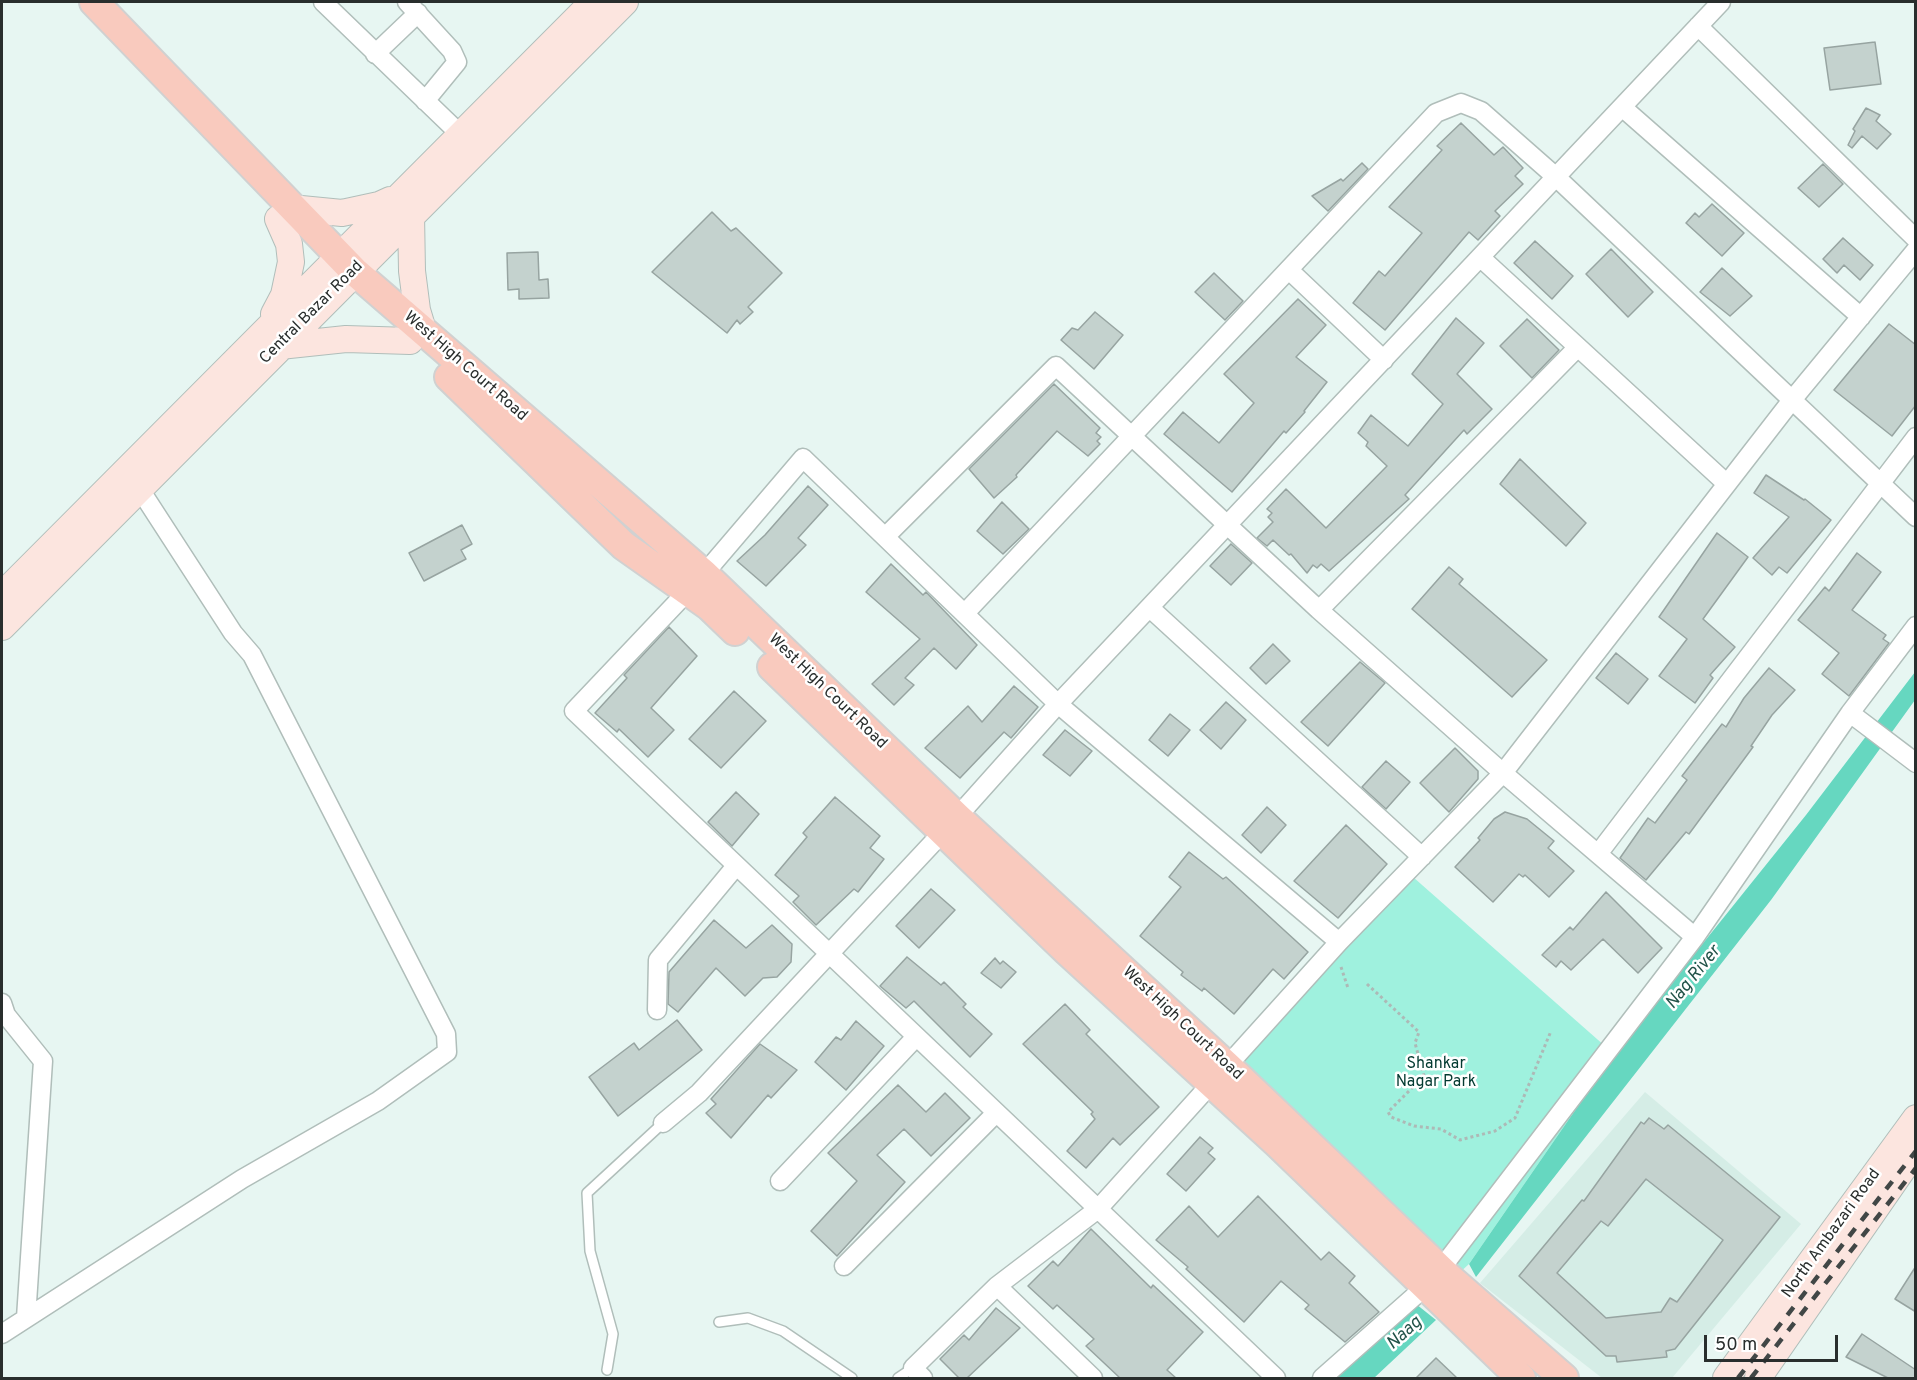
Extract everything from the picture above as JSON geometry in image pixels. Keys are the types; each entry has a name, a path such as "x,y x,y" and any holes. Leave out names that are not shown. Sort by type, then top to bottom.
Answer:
{"main road":[{"name":"West High Court Road","path":"74,2 141,80 341,269 695,583 1220,1075 1433,1278 1521,1378"},
{"name":"West High Court Road","path":"94,2 285,214"},
{"name":"Central Bazar Road","path":"405,205 460,134 593,2"},
{"name":"Central Bazar Road","path":"2,595 272,338 405,205 625,2"},
{"path":"379,205 405,205 417,310 416,336 346,339 272,338 291,261 285,214 354,212 379,205"},
{"name":"Central Bazar Road","path":"2,627 139,488 272,338"},
{"name":"North Ambazari Road","path":"1726,1378 1916,1118"},
{"name":"North Ambazari Road","path":"1758,1378 1916,1150"},
{"name":"West High Court Road","path":"1433,1278 1564,1378"}],"street":[{"path":"663,1122 699,1093 950,824 1058,704 1721,2"},
{"path":"333,5 375,54 460,134"},
{"path":"375,54 412,7 452,51 458,62 425,101"},
{"path":"1698,26 1916,239"},
{"path":"966,612 1436,113 1461,103 1481,111 1556,177 1916,517"},
{"path":"1622,107 1860,317"},
{"path":"911,1375 997,1286 1098,1209 1338,942 1503,773 1792,400 1916,250"},
{"path":"1480,257 1727,484"},
{"path":"1289,270 1384,360"},
{"path":"1319,610 1578,347"},
{"path":"885,537 1056,366 1319,610 1503,773 1695,937"},
{"path":"1598,854 1916,437"},
{"path":"1276,1378 574,711 695,583 803,458 966,612 1058,704 1338,942"},
{"path":"2,1334 242,1179 378,1101 447,1052 446,1034 252,655 233,633 139,488"},
{"path":"1149,608 1422,857"},
{"path":"1322,1378 1433,1278 1695,937 1916,626"},
{"path":"1853,716 1909,758"},
{"path":"657,1010 658,960 736,866"},
{"path":"2,1003 6,1015 43,1060 26,1318"},
{"path":"780,1181 916,1036"},
{"path":"844,1266 996,1113"},
{"path":"997,1286 1093,1378"}],"lane":[{"path":"607,1370 613,1334 590,1251 587,1193 663,1122"},
{"path":"719,1322 748,1318 783,1331 852,1378"}],"path":[{"path":"1367,984 1419,1032 1415,1042 1424,1076 1388,1112 1391,1117 1414,1126 1441,1129 1460,1140 1495,1131 1515,1118 1551,1031"}],"shaded area":[{"path":"1645,1092 1801,1224 1672,1378 1602,1378 1480,1283"}],"green space":[{"name":"Shankar Nagar Park","path":"1413,877 1614,1054 1469,1264 1456,1276 1233,1065"}],"water":[{"name":"Nag River","path":"1915,672 1915,700 1771,900 1476,1277 1469,1264 1614,1054 1806,815"},
{"name":"Naag","path":"1416,1304 1436,1320 1374,1378 1337,1378"}],"building":[{"path":"1875,42 1881,84 1830,90 1824,48"},
{"path":"1866,108 1880,115 1876,121 1891,134 1877,149 1862,136 1852,148 1848,145 1855,131 1853,129"},
{"path":"1461,123 1494,155 1503,147 1523,168 1515,176 1523,184 1495,211 1500,216 1478,240 1469,232 1385,330 1353,303 1379,271 1385,276 1422,233 1389,207 1442,150 1437,146"},
{"path":"1362,163 1368,169 1328,211 1312,196 1341,179 1343,181"},
{"path":"1823,164 1843,184 1819,207 1798,188"},
{"path":"1712,204 1744,233 1722,256 1686,223 1695,213 1699,217"},
{"path":"712,212 731,231 736,228 782,273 748,307 753,312 740,324 737,320 727,333 652,272"},
{"path":"1843,238 1873,265 1860,280 1844,265 1837,273 1823,259"},
{"path":"1535,241 1573,276 1552,299 1514,263"},
{"path":"1611,249 1653,292 1628,317 1586,274"},
{"path":"538,252 539,280 548,279 549,298 519,299 519,289 508,290 507,253"},
{"path":"1722,268 1752,296 1730,316 1700,292"},
{"path":"1214,273 1243,301 1225,320 1195,292"},
{"path":"1298,299 1326,325 1296,357 1327,382 1305,412 1286,433 1284,431 1232,492 1164,434 1183,412 1219,443 1254,403 1224,374"},
{"path":"1095,312 1123,335 1094,369 1061,340 1072,328 1078,330"},
{"path":"1456,318 1484,343 1457,374 1492,409 1467,434 1464,430 1405,495 1409,499 1329,571 1321,564 1317,568 1313,565 1307,573 1291,554 1289,555 1273,540 1267,546 1257,538 1273,522 1268,517 1272,513 1267,509 1286,489 1326,528 1387,466 1366,446 1368,442 1358,433 1371,415 1408,446 1443,404 1412,374"},
{"path":"1527,319 1559,350 1532,378 1500,346"},
{"path":"1889,324 1916,345 1916,405 1892,436 1834,390"},
{"path":"1054,384 1100,428 1096,433 1101,437 1097,441 1100,444 1088,456 1057,431 1016,475 1017,477 994,498 969,469"},
{"path":"1520,459 1586,523 1566,546 1500,484"},
{"path":"1766,475 1805,499 1831,520 1787,573 1779,567 1772,575 1753,558 1789,517 1754,493"},
{"path":"808,486 828,505 798,538 806,545 766,586 737,561 765,535"},
{"path":"1002,502 1029,529 1003,554 977,531"},
{"path":"462,525 472,544 461,550 466,559 424,581 409,553"},
{"path":"1717,533 1748,557 1703,619 1735,647 1710,675 1713,678 1695,703 1659,676 1687,639 1659,617"},
{"path":"1231,544 1252,563 1231,585 1210,566"},
{"path":"1857,553 1881,572 1852,610 1886,635 1883,639 1889,643 1849,696 1822,674 1839,653 1798,620 1825,587 1829,591"},
{"path":"891,564 923,595 926,592 977,645 956,669 934,648 905,678 914,685 894,705 872,684 920,639 866,592"},
{"path":"1449,567 1463,579 1459,584 1547,660 1512,697 1412,609"},
{"path":"669,627 697,656 651,708 674,730 648,757 619,729 617,732 595,713 627,678 624,675"},
{"path":"1273,644 1290,661 1266,684 1250,668"},
{"path":"1616,653 1648,679 1628,704 1596,678"},
{"path":"1360,662 1385,683 1328,746 1301,722"},
{"path":"1769,668 1795,690 1772,715 1751,746 1753,747 1689,834 1686,832 1646,880 1620,858 1648,818 1655,823 1687,780 1682,776 1722,724 1726,727 1744,698"},
{"path":"1014,686 1038,707 1011,738 1004,732 960,778 925,748 968,706 982,722"},
{"path":"734,691 766,721 721,768 689,739"},
{"path":"1226,702 1246,720 1221,749 1200,730"},
{"path":"1170,714 1190,730 1168,756 1149,740"},
{"path":"1065,730 1092,751 1070,776 1043,755"},
{"path":"1455,748 1478,771 1478,779 1449,812 1420,783"},
{"path":"1386,761 1410,782 1386,809 1362,787"},
{"path":"736,792 759,814 732,846 708,822"},
{"path":"835,797 880,836 870,848 884,859 858,892 854,889 816,925 793,902 799,896 775,875 807,837 803,833"},
{"path":"1267,807 1286,825 1261,853 1242,835"},
{"path":"1505,812 1527,819 1554,841 1548,848 1574,871 1549,897 1525,875 1523,877 1519,874 1493,902 1455,867 1480,840 1478,838 1494,819"},
{"path":"1346,825 1387,864 1338,918 1294,881"},
{"path":"1189,852 1223,879 1226,877 1308,952 1284,979 1273,969 1234,1014 1204,988 1202,991 1181,975 1183,972 1140,936 1181,887 1169,877"},
{"path":"931,889 955,910 919,948 896,926"},
{"path":"1606,892 1662,948 1638,973 1603,939 1571,970 1561,961 1556,967 1542,955 1570,927 1573,930"},
{"path":"714,920 746,948 772,925 792,944 791,962 777,977 763,978 745,996 716,968 678,1012 668,1004 669,972"},
{"path":"907,957 941,985 944,982 966,1004 963,1007 992,1034 970,1057 914,1001 906,1008 880,986"},
{"path":"995,958 1000,964 1003,961 1016,972 1001,988 981,973"},
{"path":"1065,1004 1090,1030 1086,1034 1159,1107 1120,1145 1113,1138 1086,1168 1067,1151 1095,1119 1091,1114 1093,1112 1023,1044"},
{"path":"677,1020 702,1050 618,1116 589,1077 634,1043 639,1050"},
{"path":"856,1021 884,1046 846,1090 815,1062 836,1037 841,1040"},
{"path":"760,1044 797,1070 771,1098 768,1095 731,1138 706,1113 716,1104 711,1099"},
{"path":"898,1085 926,1112 945,1093 970,1118 931,1156 904,1129 877,1155 905,1182 837,1256 811,1231 857,1181 828,1153"},
{"path":"1649,1118 1664,1129 1668,1125 1780,1217 1675,1349 1666,1351 1667,1357 1617,1362 1616,1356 1606,1356 1519,1276 1582,1200 1584,1201 1641,1122 1644,1124","holes":["1646,1179 1723,1240 1677,1302 1670,1298 1661,1312 1606,1318 1557,1273 1601,1221 1608,1226"]},
{"path":"1200,1137 1213,1148 1208,1153 1215,1159 1186,1191 1167,1174"},
{"path":"1258,1196 1321,1260 1329,1252 1355,1276 1349,1283 1379,1312 1345,1342 1305,1309 1309,1305 1281,1281 1244,1322 1186,1269 1188,1267 1156,1240 1189,1206 1218,1237"},
{"path":"1091,1229 1151,1288 1153,1285 1203,1332 1167,1370 1176,1378 1120,1378 1086,1346 1094,1339 1057,1305 1053,1309 1028,1286 1053,1261 1058,1266"},
{"path":"1916,1266 1916,1312 1895,1299"},
{"path":"996,1308 1020,1328 967,1378 959,1378 940,1359 964,1335 969,1340"},
{"path":"1862,1334 1916,1370 1916,1378 1888,1378 1846,1357"},
{"path":"1436,1358 1457,1378 1416,1378"}],"railway":[{"path":"1738,1378 1916,1151"},
{"path":"1751,1378 1916,1168"}]}
